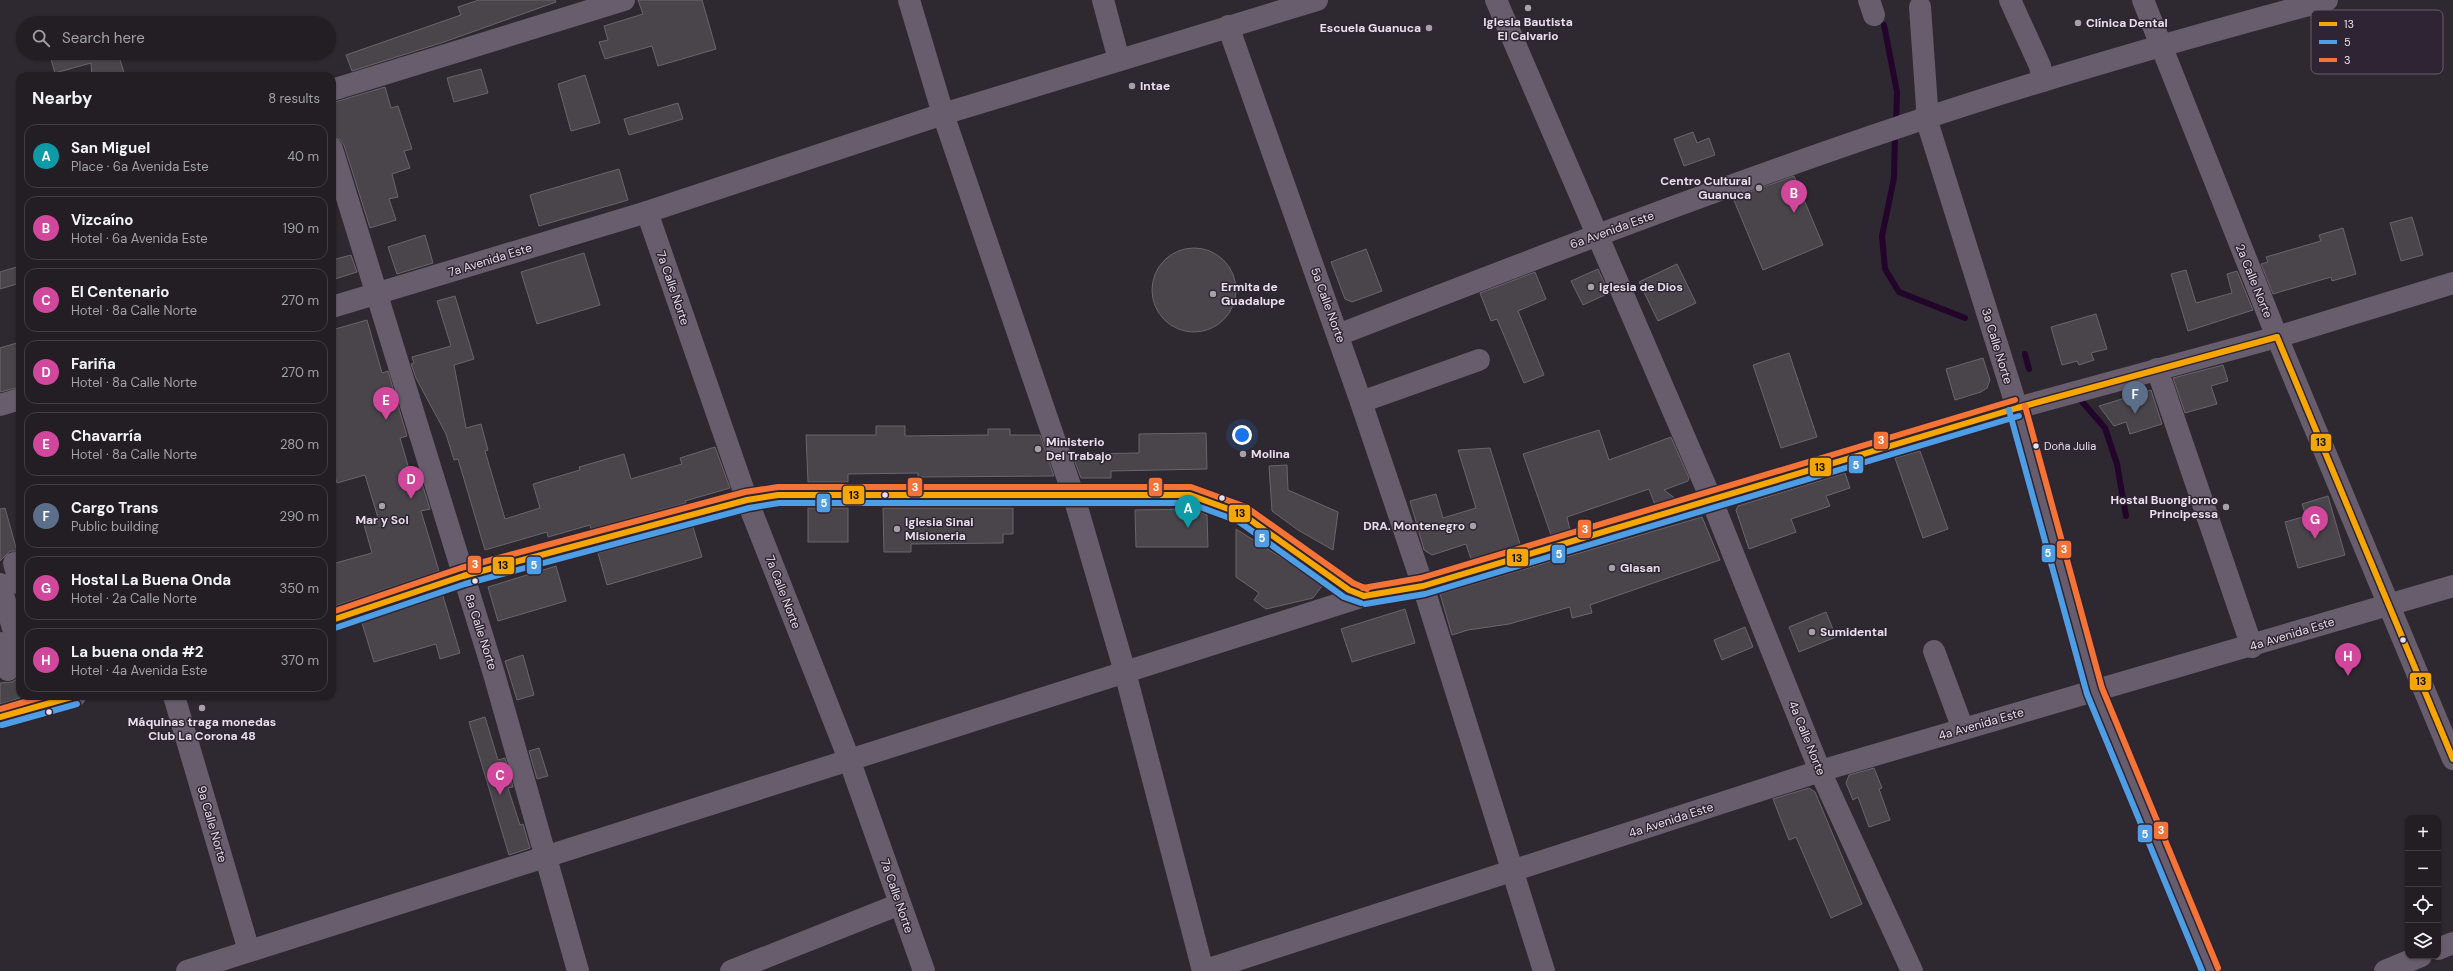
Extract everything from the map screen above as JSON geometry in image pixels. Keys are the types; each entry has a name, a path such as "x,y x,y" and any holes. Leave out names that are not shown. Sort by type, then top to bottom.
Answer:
{"street":[{"path":"336,89 624,0"},
{"path":"909,0 943,114 1074,497 1125,672 1203,971"},
{"path":"1103,0 1119,60"},
{"name":"7a Avenida Este","path":"336,306 647,212 943,114 1317,0"},
{"name":"4a Calle Norte","path":"1496,0 1596,235 1712,501 1820,771 1912,971"},
{"path":"2010,0 2040,66 2043,81"},
{"name":"2a Calle Norte","path":"2143,0 2277,337 2453,759"},
{"name":"6a Avenida Este","path":"1338,335 1596,235 1917,121 2160,45 2327,0"},
{"name":"3a Calle Norte","path":"1920,7 1927,108 1917,121 2017,408 2094,691 2211,971"},
{"name":"5a Calle Norte","path":"1228,26 1338,335 1423,586 1544,971"},
{"name":"8a Calle Norte","path":"336,162 494,674 578,971"},
{"name":"7a Calle Norte","path":"647,212 747,500 849,760 924,971"},
{"path":"187,971 545,855 1364,596 1423,586 1712,501 2017,408 2277,337 2453,283"},
{"path":"1361,402 1479,360"},
{"path":"2157,369 2252,647"},
{"path":"0,405 16,400"},
{"path":"336,619 463,576 747,500 778,495 1074,497 1190,496 1242,514 1349,590 1364,596"},
{"path":"14,563 16,570"},
{"path":"0,584 16,638"},
{"name":"4a Avenida Este","path":"1203,971 1820,771 2094,691 2252,647 2453,586"},
{"path":"0,643 8,670"},
{"path":"1934,651 1963,729"},
{"path":"0,717 61,700"},
{"name":"9a Calle Norte","path":"175,700 249,951"},
{"path":"731,971 900,904"},
{"path":"2441,948 2453,943"},
{"path":"2385,971 2414,959"}],"building":[{"path":"479,0 555,0 556,2 444,42 352,71 346,55 461,15 458,7"},
{"path":"638,0 702,0 716,49 658,66 652,46 605,59 599,42 608,40 604,26 643,14"},
{"path":"51,60 120,60 124,72 92,72 91,63 55,72"},
{"path":"481,69 488,93 454,102 447,78"},
{"path":"585,75 600,123 571,131 558,84"},
{"path":"385,87 391,108 398,106 412,149 404,151 410,168 392,174 398,197 389,199 396,220 370,228 344,145 340,140 336,138 336,102"},
{"path":"678,103 683,119 629,135 624,119"},
{"path":"1693,132 1697,143 1709,138 1715,155 1684,166 1674,139"},
{"path":"619,169 628,200 539,226 530,195"},
{"path":"1794,176 1823,245 1763,270 1733,198"},
{"path":"2412,217 2423,255 2401,261 2390,223"},
{"path":"2343,228 2356,274 2332,281 2331,277 2273,294 2261,264 2268,262 2266,257 2321,241 2319,235"},
{"path":"425,235 433,263 397,274 388,247"},
{"path":"1194,248 1210,251 1224,260 1233,274 1236,290 1233,306 1224,320 1210,329 1194,332 1178,329 1164,320 1155,306 1152,290 1155,274 1164,260 1178,251"},
{"path":"1366,249 1382,291 1352,302 1345,299 1331,262"},
{"path":"584,253 600,305 537,324 521,272"},
{"path":"351,255 357,272 336,279 336,259"},
{"path":"1677,264 1696,303 1658,321 1639,282"},
{"path":"16,267 16,284 0,289 0,272"},
{"name":"iglesia de Dios","path":"1598,269 1609,293 1583,305 1571,281"},
{"path":"2186,270 2196,303 2232,293 2227,274 2237,271 2253,310 2188,331 2171,274"},
{"path":"1535,272 1546,299 1518,311 1544,375 1524,383 1497,319 1491,321 1480,293"},
{"path":"455,296 474,359 454,365 466,428 481,424 488,450 485,451 505,519 540,508 533,484 580,470 579,467 624,454 631,479 682,464 680,458 715,447 730,488 685,501 686,503 591,529 590,525 548,537 547,532 485,550 458,459 454,460 446,434 416,378 411,364 414,363 412,357 451,346 437,301"},
{"path":"2096,314 2107,349 2091,353 2094,360 2079,365 2077,361 2062,365 2051,327"},
{"path":"367,320 382,373 388,371 407,436 400,438 413,483 421,480 430,509 421,511 439,571 336,606 336,563 372,553 364,525 379,521 365,475 337,483 336,480 336,329"},
{"path":"16,343 16,388 0,392 0,348"},
{"path":"1789,353 1817,437 1781,448 1753,365"},
{"path":"1983,358 1990,380 1987,388 1981,392 1955,400 1946,369"},
{"path":"2223,365 2228,381 2211,386 2217,404 2185,413 2173,378"},
{"path":"2151,390 2162,424 2130,434 2126,422 2114,426 2099,406"},
{"path":"876,426 905,426 905,436 988,435 988,429 1010,429 1010,435 1040,435 1054,476 918,477 918,473 848,474 848,482 808,482 806,435 876,435"},
{"path":"1599,430 1609,460 1671,437 1689,478 1688,481 1664,490 1676,499 1655,505 1649,489 1567,517 1570,530 1551,535 1523,454"},
{"path":"1206,433 1207,469 1111,471 1111,478 1081,478 1072,454 1139,453 1139,434"},
{"path":"1490,448 1520,544 1471,559 1466,544 1432,555 1424,550 1410,501 1436,494 1443,518 1476,508 1458,450"},
{"path":"1920,451 1948,529 1923,538 1895,458"},
{"path":"1287,465 1288,490 1338,512 1333,550 1298,530 1272,511 1269,466"},
{"path":"1845,473 1850,488 1826,496 1830,506 1791,519 1796,532 1749,549 1736,510 1738,506"},
{"path":"2328,496 2345,555 2298,568 2285,522 2306,516 2302,504"},
{"path":"5,508 16,551 10,551 0,561 0,509"},
{"path":"808,508 848,508 848,542 808,542"},
{"path":"883,508 1013,508 1013,534 1003,534 1003,543 911,544 911,552 884,552"},
{"path":"1193,509 1207,515 1208,547 1136,547 1135,510"},
{"path":"1702,517 1720,560 1590,605 1592,613 1572,618 1570,607 1509,624 1468,630 1452,635 1440,594"},
{"path":"693,527 702,557 607,585 598,553"},
{"path":"1236,529 1285,560 1322,586 1313,598 1266,609 1254,600 1259,593 1236,577"},
{"path":"556,566 566,601 498,621 488,587"},
{"path":"443,596 460,653 440,659 436,644 374,662 362,623"},
{"path":"1405,609 1415,643 1352,662 1341,629"},
{"name":"Sumidental","path":"1826,612 1836,637 1799,652 1789,627"},
{"path":"1745,627 1753,647 1722,660 1714,640"},
{"path":"523,655 534,695 517,700 505,661"},
{"path":"16,680 16,699 0,704 0,683 12,682"},
{"path":"485,717 498,760 505,758 513,787 508,788 520,825 523,824 530,848 509,855 469,722"},
{"path":"539,748 548,776 537,779 529,751"},
{"path":"1874,768 1882,788 1879,789 1890,820 1869,827 1858,797 1853,800 1846,783 1849,775"},
{"path":"1809,788 1815,792 1862,904 1831,918 1796,837 1789,840 1773,799"}],"waterway":[{"path":"1884,25 1897,92 1896,124"},
{"path":"1895,133 1894,178 1882,236 1885,269 1899,292 1965,318"},
{"path":"2025,354 2029,369"},
{"path":"2078,397 2105,428 2117,464 2126,516"}],"transit line":[{"name":"13","path":"2277,337 2453,759"},
{"name":"13","path":"1364,596 1423,586 2017,408 2277,337"},
{"name":"3","path":"1363,588 1421,578 2015,400"},
{"name":"3","path":"2025,406 2102,688 2218,968"},
{"name":"5","path":"2009,410 2087,694 2202,971"},
{"name":"5","path":"1365,604 1425,594 2019,416"},
{"name":"3","path":"336,611 461,568 745,492 778,487 1191,487 1246,507 1353,583 1367,589"},
{"name":"13","path":"336,619 463,576 747,500 778,495 1190,495 1242,514 1349,590 1364,596"},
{"name":"5","path":"336,628 465,584 749,508 779,503 1189,503 1238,521 1344,597 1361,603"},
{"name":"3","path":"0,709 31,700"},
{"name":"13","path":"0,717 61,700"},
{"name":"5","path":"2,725 77,704"}],"place":[{"name":"Iglesia Bautista El Calvario","path":"1528,8"},
{"name":"Clínica Dental","path":"2078,23"},
{"name":"Escuela Guanuca","path":"1429,28"},
{"name":"Intae","path":"1132,86"},
{"name":"Centro Cultural Guanuca","path":"1759,188"},
{"name":"Vizcaíno","path":"1794,213"},
{"name":"iglesia de Dios","path":"1591,287"},
{"name":"Ermita de Guadalupe","path":"1213,294"},
{"name":"Cargo Trans","path":"2135,414"},
{"name":"Chavarría","path":"386,420"},
{"name":"Doña Julia","path":"2036,446"},
{"name":"Ministerio Del Trabajo","path":"1038,449"},
{"name":"Molina","path":"1243,454"},
{"name":"Fariña","path":"411,499"},
{"name":"Mar y Sol","path":"382,506"},
{"name":"Hostal Buongiorno Principessa","path":"2226,507"},
{"name":"DRA. Montenegro","path":"1473,526"},
{"name":"San Miguel","path":"1188,528"},
{"name":"Iglesia Sinai Misioneria","path":"897,529"},
{"name":"Hostal La Buena Onda","path":"2315,539"},
{"name":"Glasan","path":"1612,568"},
{"name":"Sumidental","path":"1812,632"},
{"name":"La buena onda #2","path":"2348,676"},
{"name":"Máquinas traga monedas Club La Corona 48","path":"202,708"},
{"name":"El Centenario","path":"500,795"}]}
